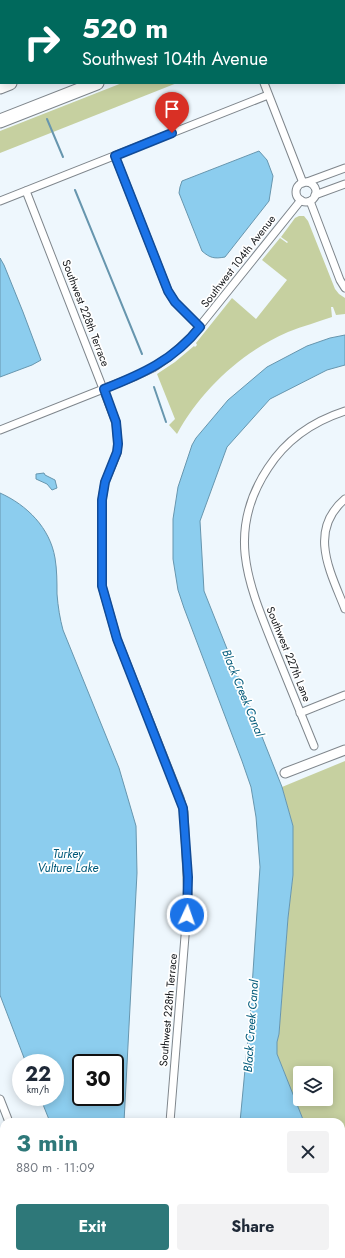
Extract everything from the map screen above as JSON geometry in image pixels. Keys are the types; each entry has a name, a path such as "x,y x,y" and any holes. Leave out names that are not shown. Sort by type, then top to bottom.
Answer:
{"highway":[{"path":"0,121 94,84"}],"street":[{"path":"264,84 305,182 314,187 315,195"},
{"path":"0,201 268,95"},
{"path":"115,156 168,291 175,302 200,327"},
{"path":"345,168 305,182 299,185 296,191 298,197 304,202 310,201 315,195 345,184"},
{"name":"Southwest 228th Terrace","path":"26,191 116,422 118,444 117,452 105,482 102,500 102,586 117,639 183,808 185,822 188,900 170,1118"},
{"name":"Southwest 104th Avenue","path":"0,430 136,376 153,368 180,348 200,327 301,200"},
{"path":"310,201 340,280 345,288"},
{"name":"Southwest 227th Lane","path":"314,746 254,596 247,570 244,544 247,518 256,488 266,470 283,449 302,432 322,420 345,411"},
{"path":"345,500 335,510 329,520 324,539 325,553 330,572 345,609"},
{"path":"300,713 345,695"},
{"path":"285,773 345,750"},
{"path":"0,1099 7,1118"}],"green space":[{"path":"119,84 174,84 0,153 0,131"},
{"path":"304,216 308,221 335,289 345,298 345,314 336,315 333,307 331,307 332,317 288,332 271,340 239,361 224,374 198,402 177,434 169,425 175,419 157,374 197,345 196,343 232,298 256,319 287,280 262,260 280,238 287,243 288,242 281,237 295,218"},
{"path":"345,761 345,1118 302,1118 298,1106 333,1106 333,1066 293,1066 293,1094 277,1054 293,875 293,826 282,787"}],"water":[{"path":"259,151 267,160 273,176 269,201 225,257 210,257 202,251 179,193 182,181"},
{"path":"0,258 23,312 41,360 0,377"},
{"name":"Black Creek Canal","path":"345,335 345,365 327,370 270,399 227,447 200,521 204,591 282,787 293,826 293,875 277,1054 293,1094 293,1106 298,1106 302,1118 240,1118 250,1017 260,867 256,817 251,787 178,590 173,559 173,519 178,487 192,445 196,438 228,400 267,367 307,346 330,338"},
{"path":"44,473 55,480 57,488 52,490 47,484 36,479 36,474"},
{"name":"Turkey Vulture Lake","path":"0,493 10,498 28,511 43,527 48,537 55,558 58,604 63,630 119,768 136,826 137,873 124,1118 48,1118 44,1106 64,1106 64,1054 23,1054 0,995"}],"waterway":[{"path":"47,119 63,157"},
{"path":"75,190 142,354"},
{"path":"154,387 166,422"}],"route":[{"path":"172,133 115,156 168,291 175,302 200,327 180,348 153,368 104,389 116,422 118,444 117,452 103,491 101,522 101,577 103,591 117,639 183,808 188,877 187,915"}]}
